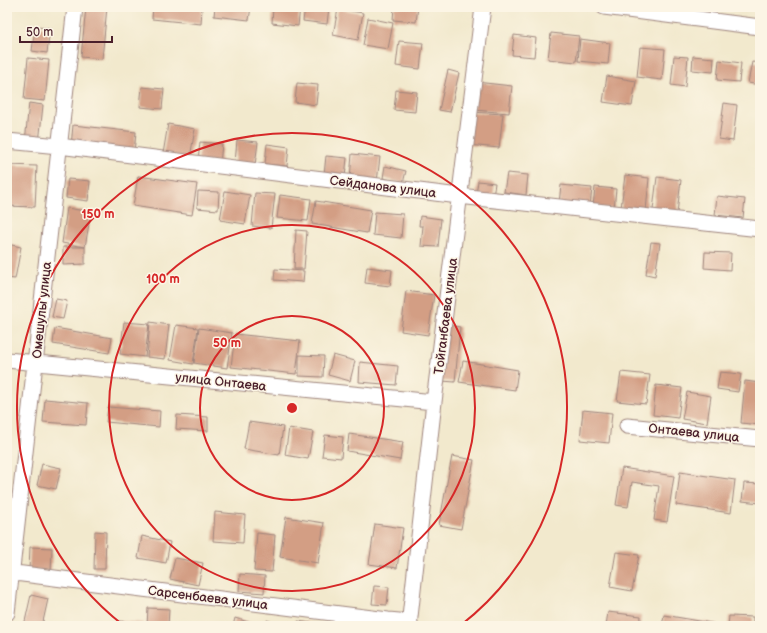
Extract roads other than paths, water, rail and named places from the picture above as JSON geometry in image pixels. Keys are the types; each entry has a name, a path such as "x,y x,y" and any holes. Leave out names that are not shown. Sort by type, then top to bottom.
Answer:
{"street":[{"name":"Омешулы улица","path":"7,613 9,572 35,363 75,7"},
{"name":"Тойганбаева улица","path":"409,624 434,402 483,7"},
{"path":"604,7 760,27"},
{"name":"Сейданова улица","path":"7,140 459,196 760,229"},
{"name":"улица Онтаева","path":"7,360 434,402"},
{"name":"Онтаева улица","path":"627,426 760,439"},
{"name":"Сарсенбаева улица","path":"9,572 388,620 409,624"}]}
